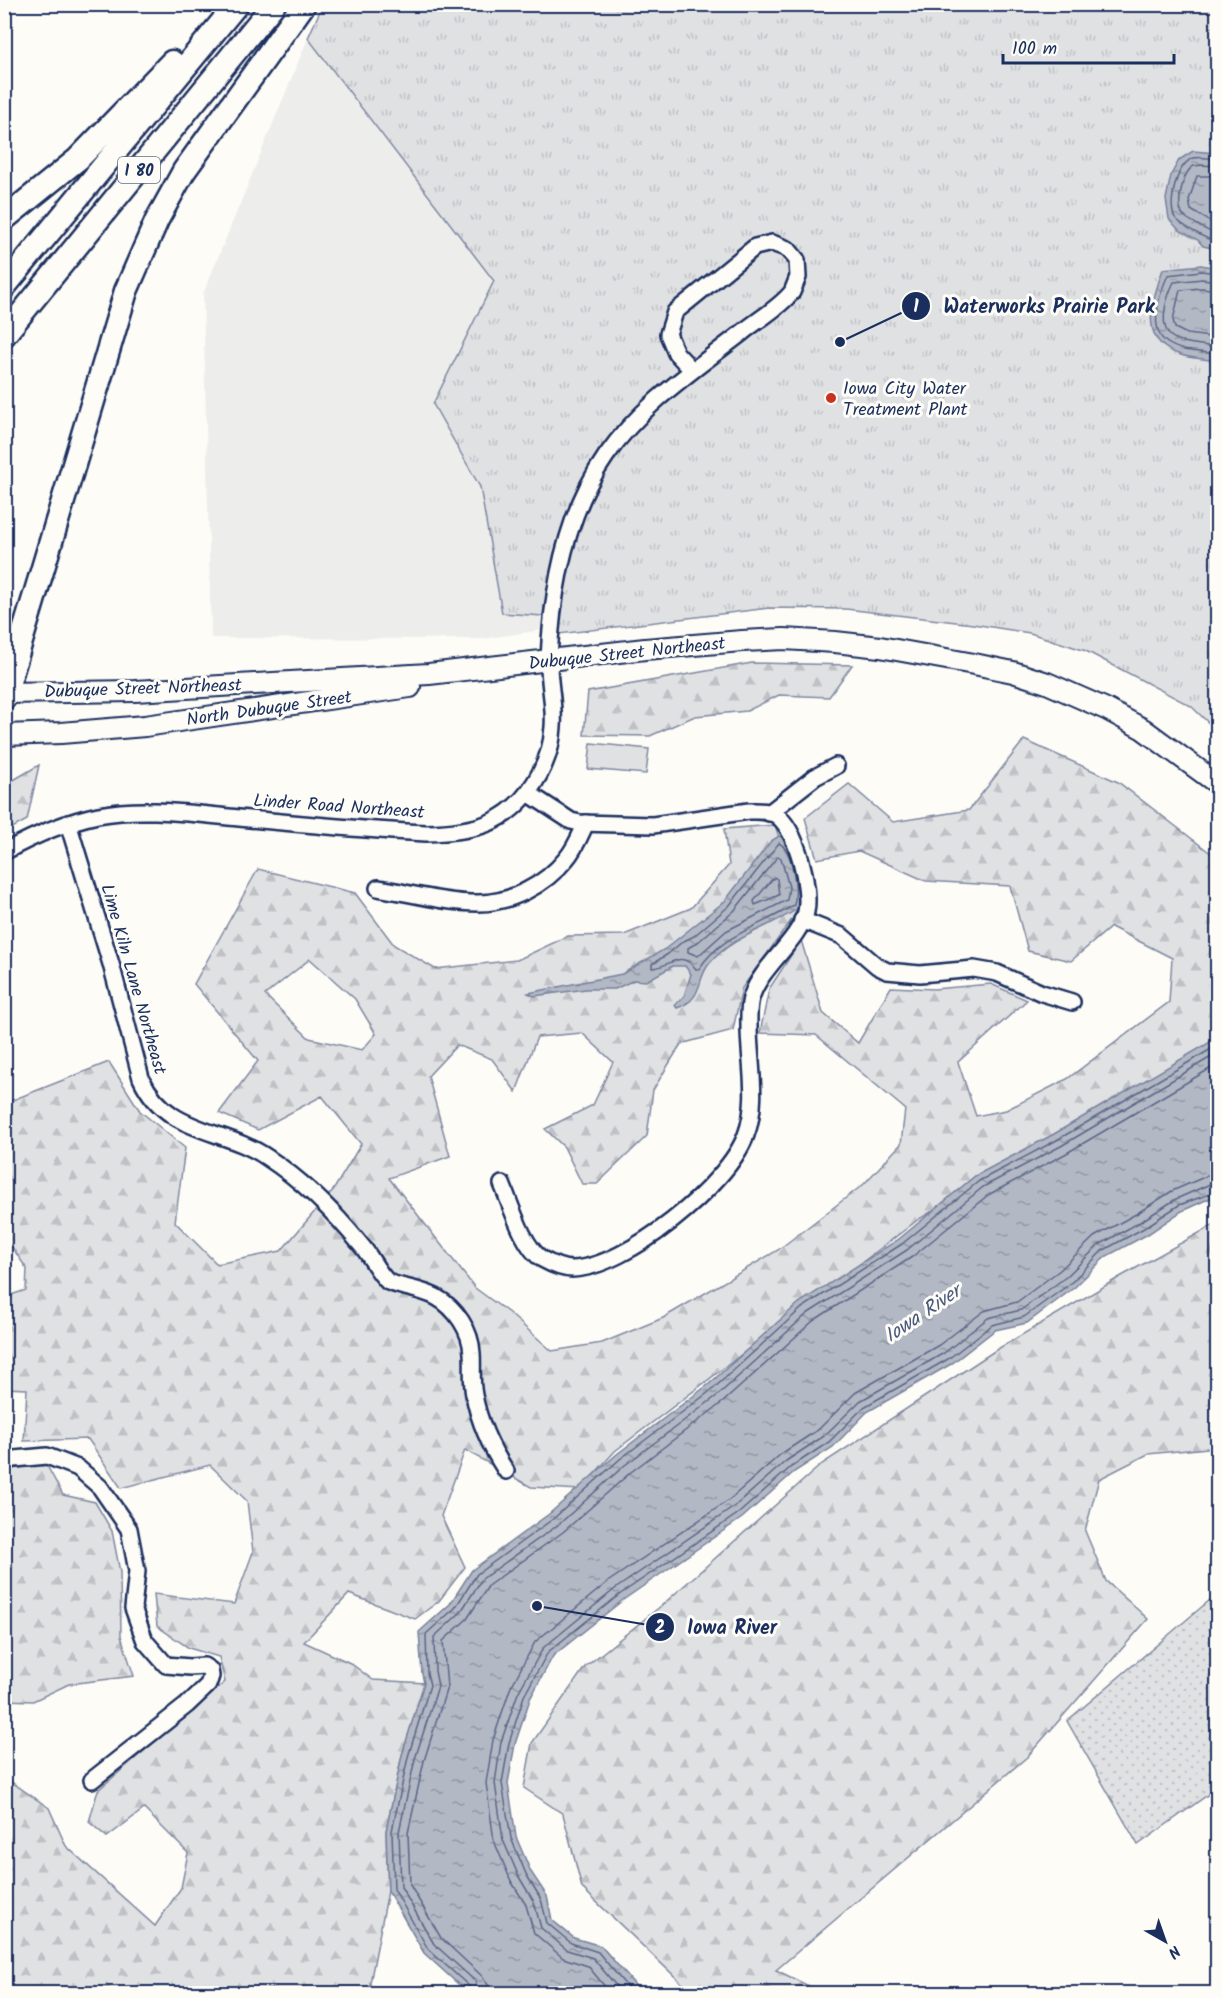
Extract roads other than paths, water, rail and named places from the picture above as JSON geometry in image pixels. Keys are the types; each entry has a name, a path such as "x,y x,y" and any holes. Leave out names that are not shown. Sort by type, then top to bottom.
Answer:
{"highway":[{"path":"4,219 61,174 107,130 227,4"},
{"name":"I 80","path":"4,287 237,4"},
{"name":"I 80","path":"4,335 274,4"},
{"path":"5,695 126,291 157,220 184,171 304,4"}],"main road":[{"name":"Dubuque Street Northeast","path":"5,695 135,691 429,674 656,648 784,639 869,646 942,658 1013,672 1047,683 1096,704 1143,729 1218,784"},
{"name":"North Dubuque Street","path":"4,735 145,726 432,684 540,663"}],"street":[{"name":"Linder Road Northeast","path":"4,852 36,835 68,824 100,815 141,811 426,833 457,832 483,826 499,819 528,793 544,766 552,740 554,712 540,663 567,536 583,496 605,457 640,413 792,292 798,277 797,260 788,249 772,243 755,247 675,312 668,334 676,353 692,370"},
{"path":"769,813 815,777 836,766"},
{"path":"502,1184 528,1243 535,1253 559,1267 571,1269 586,1267 615,1255 669,1225 719,1176 737,1154 746,1137 751,1119 753,1092 749,1055 749,1010 752,995 768,968 800,926 806,912 806,894 797,847 788,828 775,814 749,811 653,825 586,823 572,821 528,793"},
{"path":"378,888 478,903 513,896 538,884 566,860 586,823"},
{"name":"Lime Kiln Lane Northeast","path":"68,824 111,964 141,1078 147,1090 165,1111 178,1119 253,1149 268,1158 311,1192 359,1242 388,1282 422,1291 448,1306 460,1318 468,1335 472,1353 472,1382 476,1403 492,1449 506,1471"},
{"path":"802,920 842,936 877,966 887,971 920,974 974,969 997,973 1042,993 1072,1002"},
{"path":"4,1460 47,1456 78,1468 100,1488 129,1529 137,1571 133,1608 145,1641 166,1665 204,1666 210,1670 208,1685 187,1705 92,1779"}],"water":[{"path":"1193,151 1217,153 1217,249 1203,246 1198,240 1179,230 1169,219 1166,199 1171,175 1179,160"},
{"path":"1201,265 1217,268 1217,362 1185,356 1167,349 1158,341 1151,319 1152,307 1163,269"},
{"path":"779,836 786,839 802,886 801,907 740,939 718,954 705,970 696,994 686,1004 677,1008 675,1005 684,996 691,974 685,966 673,966 646,981 634,980 615,989 586,989 534,996 528,993 622,974 665,949 725,901 771,841"},
{"path":"1217,1038 1217,1195 1182,1211 1148,1234 1105,1257 1075,1287 1027,1323 995,1330 951,1364 867,1412 833,1447 794,1472 742,1518 623,1600 553,1656 530,1699 515,1744 508,1783 516,1837 531,1872 547,1896 552,1920 574,1938 601,1946 642,1993 468,1993 424,1953 388,1891 386,1831 402,1755 424,1683 419,1632 450,1604 472,1570 549,1514 617,1454 709,1384 799,1303 899,1239 975,1176 1054,1134"}],"place":[{"name":"Waterworks Prairie Park","path":"840,342"},
{"name":"Iowa City Water Treatment Plant","path":"831,398"},
{"name":"Iowa River","path":"537,1606"}]}
